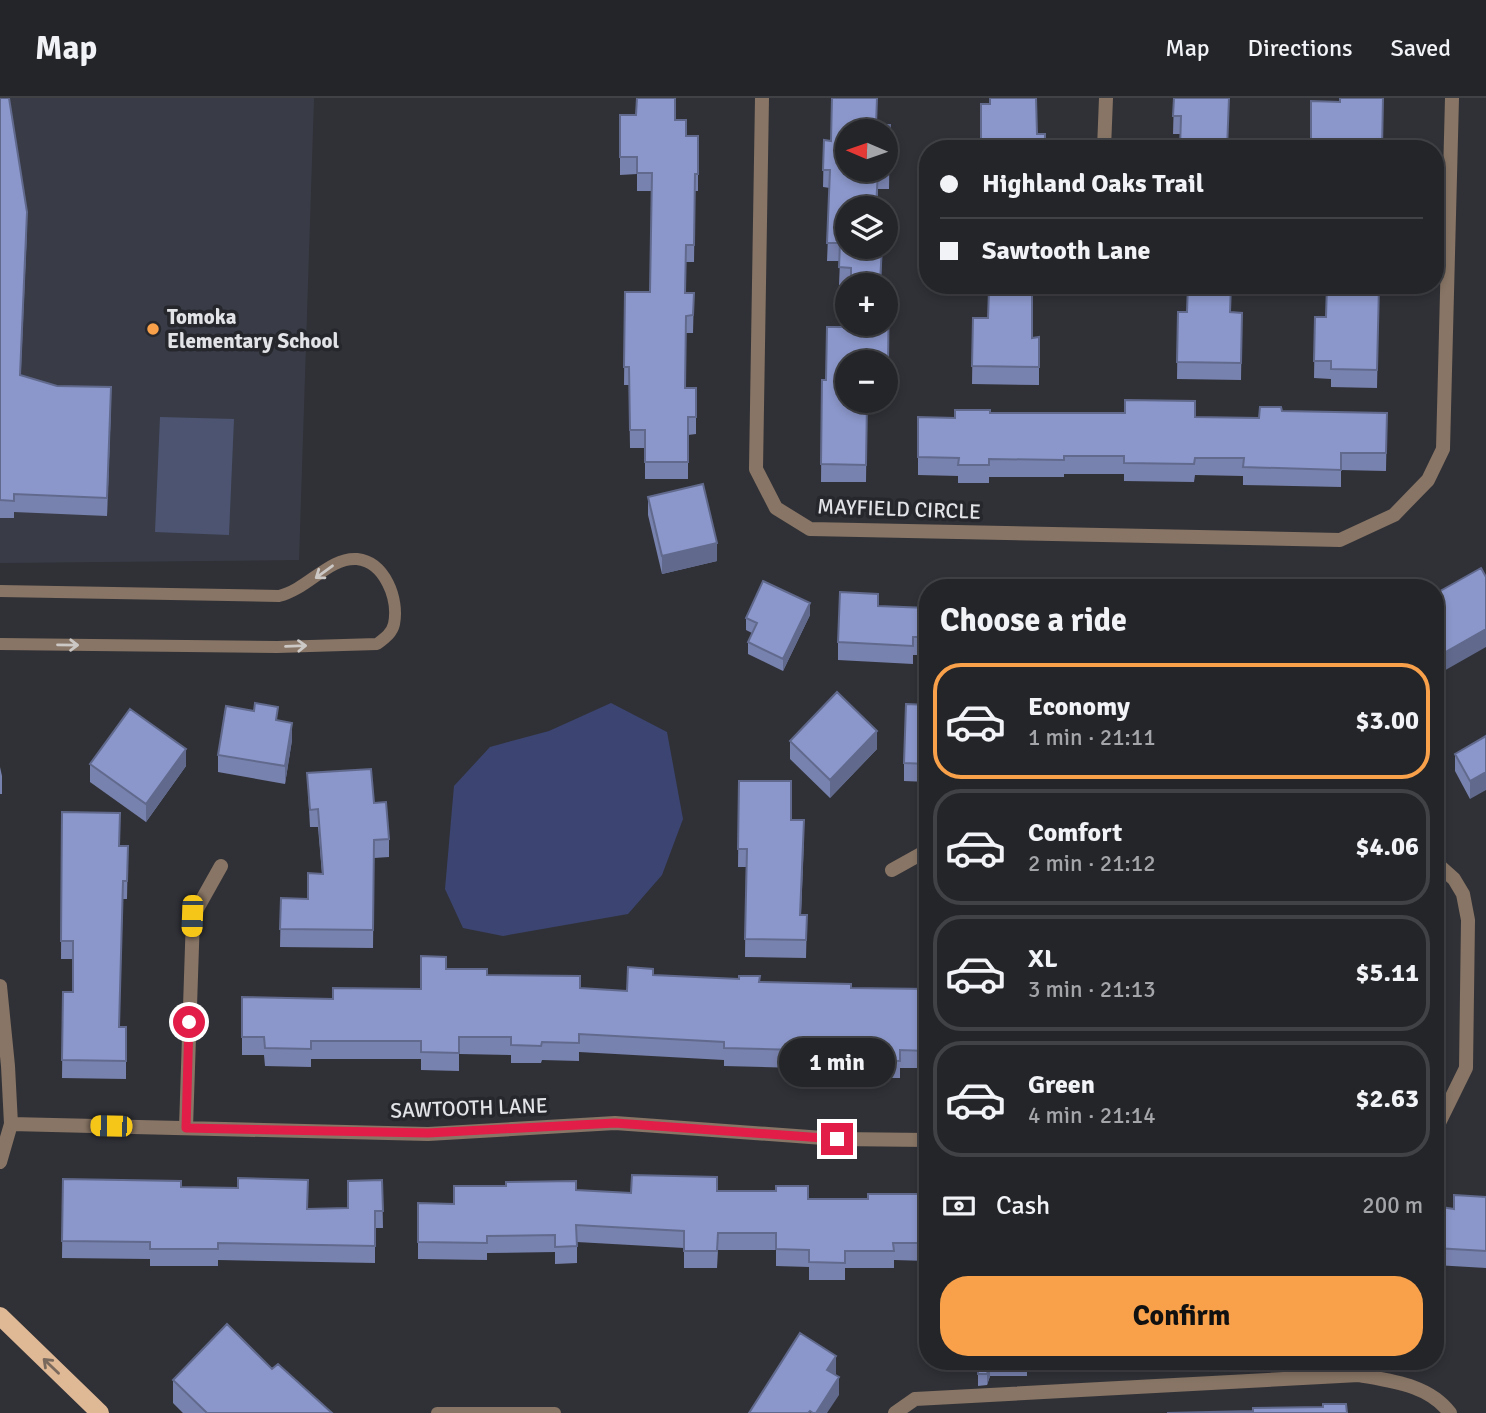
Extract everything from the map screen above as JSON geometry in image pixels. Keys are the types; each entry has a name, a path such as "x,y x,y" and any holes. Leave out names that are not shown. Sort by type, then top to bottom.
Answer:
{"main road":[{"path":"0,1316 100,1413"}],"street":[{"name":"MAYFIELD CIRCLE","path":"762,98 756,469 776,508 810,529 1340,540 1394,515 1427,480 1443,449 1452,98"},
{"path":"1104,140 1106,98"},
{"path":"892,870 919,855"},
{"path":"186,1128 192,916 221,866"},
{"path":"1444,870 1454,879 1463,894 1468,920 1466,1068 1444,1113"},
{"path":"0,986 11,1124 0,1162"},
{"name":"SAWTOOTH LANE","path":"11,1124 428,1133 615,1123 837,1139 919,1140"},
{"path":"895,1413 915,1399 927,1398 1359,1375 1403,1382 1441,1401 1450,1413"}],"lane":[{"path":"0,592 279,596 302,588 330,566 359,559 375,567 386,579 394,598 394,624 388,636 377,644 277,647 0,644"},
{"path":"437,1413 555,1413"}],"shaded area":[{"name":"Tomoka Elementary School","path":"0,98 314,98 299,560 0,563"},
{"path":"160,417 234,419 229,535 155,532"},
{"path":"611,703 667,732 683,819 662,875 628,914 503,936 463,928 445,889 454,786 490,747 549,731"}],"building":[{"path":"0,98 9,98 27,212 20,375 57,386 111,387 107,498 14,494 14,501 0,500"},
{"path":"637,98 675,98 675,120 686,120 686,136 698,136 694,245 686,245 685,293 694,293 693,315 686,316 685,388 696,388 696,417 688,417 688,462 645,462 645,430 630,430 629,367 624,367 625,292 650,292 652,173 637,173 637,157 620,157 620,115 636,115"},
{"path":"832,98 877,98 876,119 835,119 835,182 877,182 877,196 835,196 835,243 827,243 830,170 823,170 824,140 831,141"},
{"path":"990,98 1036,98 1037,134 1045,134 1045,140 981,140 981,104 990,104"},
{"path":"1174,98 1229,98 1227,140 1180,140 1181,116 1173,116"},
{"path":"1340,98 1383,98 1382,140 1311,140 1311,101 1340,102"},
{"path":"839,259 881,259 881,273 851,273 851,268 839,267"},
{"path":"989,294 1032,294 1032,338 1039,337 1039,367 972,366 973,318 988,318"},
{"path":"1188,294 1231,294 1230,312 1242,313 1241,363 1177,362 1178,312 1187,312"},
{"path":"1327,294 1379,294 1377,370 1331,369 1331,361 1314,361 1315,317 1326,317"},
{"path":"827,327 835,327 835,336 888,336 888,350 835,350 835,413 867,413 866,465 821,464 822,380 826,380"},
{"path":"1125,400 1195,401 1195,417 1259,418 1260,407 1281,407 1282,411 1387,413 1386,453 1341,453 1341,470 1243,467 1244,458 1195,458 1194,464 1124,463 1124,456 1064,456 1064,460 989,459 989,465 958,465 959,458 918,457 918,417 955,418 955,410 990,410 990,413 1125,413"},
{"path":"703,484 717,543 662,556 648,497"},
{"path":"1481,568 1486,577 1486,629 1444,653 1444,589"},
{"path":"763,581 810,603 783,659 748,642 757,623 746,618"},
{"path":"840,592 878,594 878,606 919,608 919,637 913,637 913,646 838,642"},
{"path":"837,692 877,731 830,780 790,741"},
{"path":"255,703 278,707 276,720 292,723 285,766 218,755 226,706 254,711"},
{"path":"906,704 919,705 919,764 904,763"},
{"path":"130,709 186,749 146,804 90,764"},
{"path":"1486,736 1486,772 1470,781 1455,754"},
{"path":"371,769 374,803 386,802 389,839 374,840 373,930 280,929 281,898 308,899 308,873 323,874 318,809 310,810 307,773"},
{"path":"739,781 791,781 791,820 804,820 800,915 807,915 806,940 745,939 747,849 738,849"},
{"path":"62,812 120,813 119,846 128,846 127,881 123,881 119,1027 126,1027 126,1061 62,1060 63,992 73,992 73,941 61,941"},
{"path":"421,956 446,957 446,969 487,969 487,975 580,976 580,988 627,991 628,967 653,969 653,975 739,979 739,976 760,976 759,982 919,989 919,1051 900,1050 900,1061 868,1060 868,1052 724,1048 724,1042 579,1034 579,1043 542,1042 541,1046 511,1045 511,1037 459,1037 459,1053 421,1052 421,1041 311,1041 311,1049 265,1048 264,1037 242,1037 242,997 333,999 333,988 421,989"},
{"path":"632,1175 717,1177 717,1191 776,1191 776,1186 808,1186 808,1199 868,1199 868,1194 919,1194 919,1243 893,1243 894,1251 845,1251 845,1263 809,1262 809,1250 776,1249 776,1233 718,1233 717,1251 684,1251 684,1231 576,1225 577,1246 555,1247 555,1235 487,1236 487,1243 418,1242 418,1203 454,1204 454,1186 506,1186 506,1182 576,1181 576,1190 631,1193"},
{"path":"238,1178 308,1180 307,1209 348,1208 348,1181 382,1180 383,1211 375,1211 375,1246 218,1243 218,1249 150,1249 150,1242 62,1241 63,1179 181,1181 181,1187 238,1188"},
{"path":"1454,1195 1486,1197 1486,1251 1444,1249 1444,1207 1454,1209"},
{"path":"227,1324 272,1369 278,1364 332,1413 207,1413 173,1380"},
{"path":"800,1333 836,1356 827,1370 839,1377 816,1413 749,1413"},
{"path":"978,1370 988,1370 987,1374 978,1374"},
{"path":"1323,1404 1346,1404 1347,1413 1167,1413 1323,1407"}],"place":[{"name":"Tomoka Elementary School","path":"153,329"}],"route":[{"path":"189,1022 186,1128 428,1133 615,1123 837,1139"}]}
